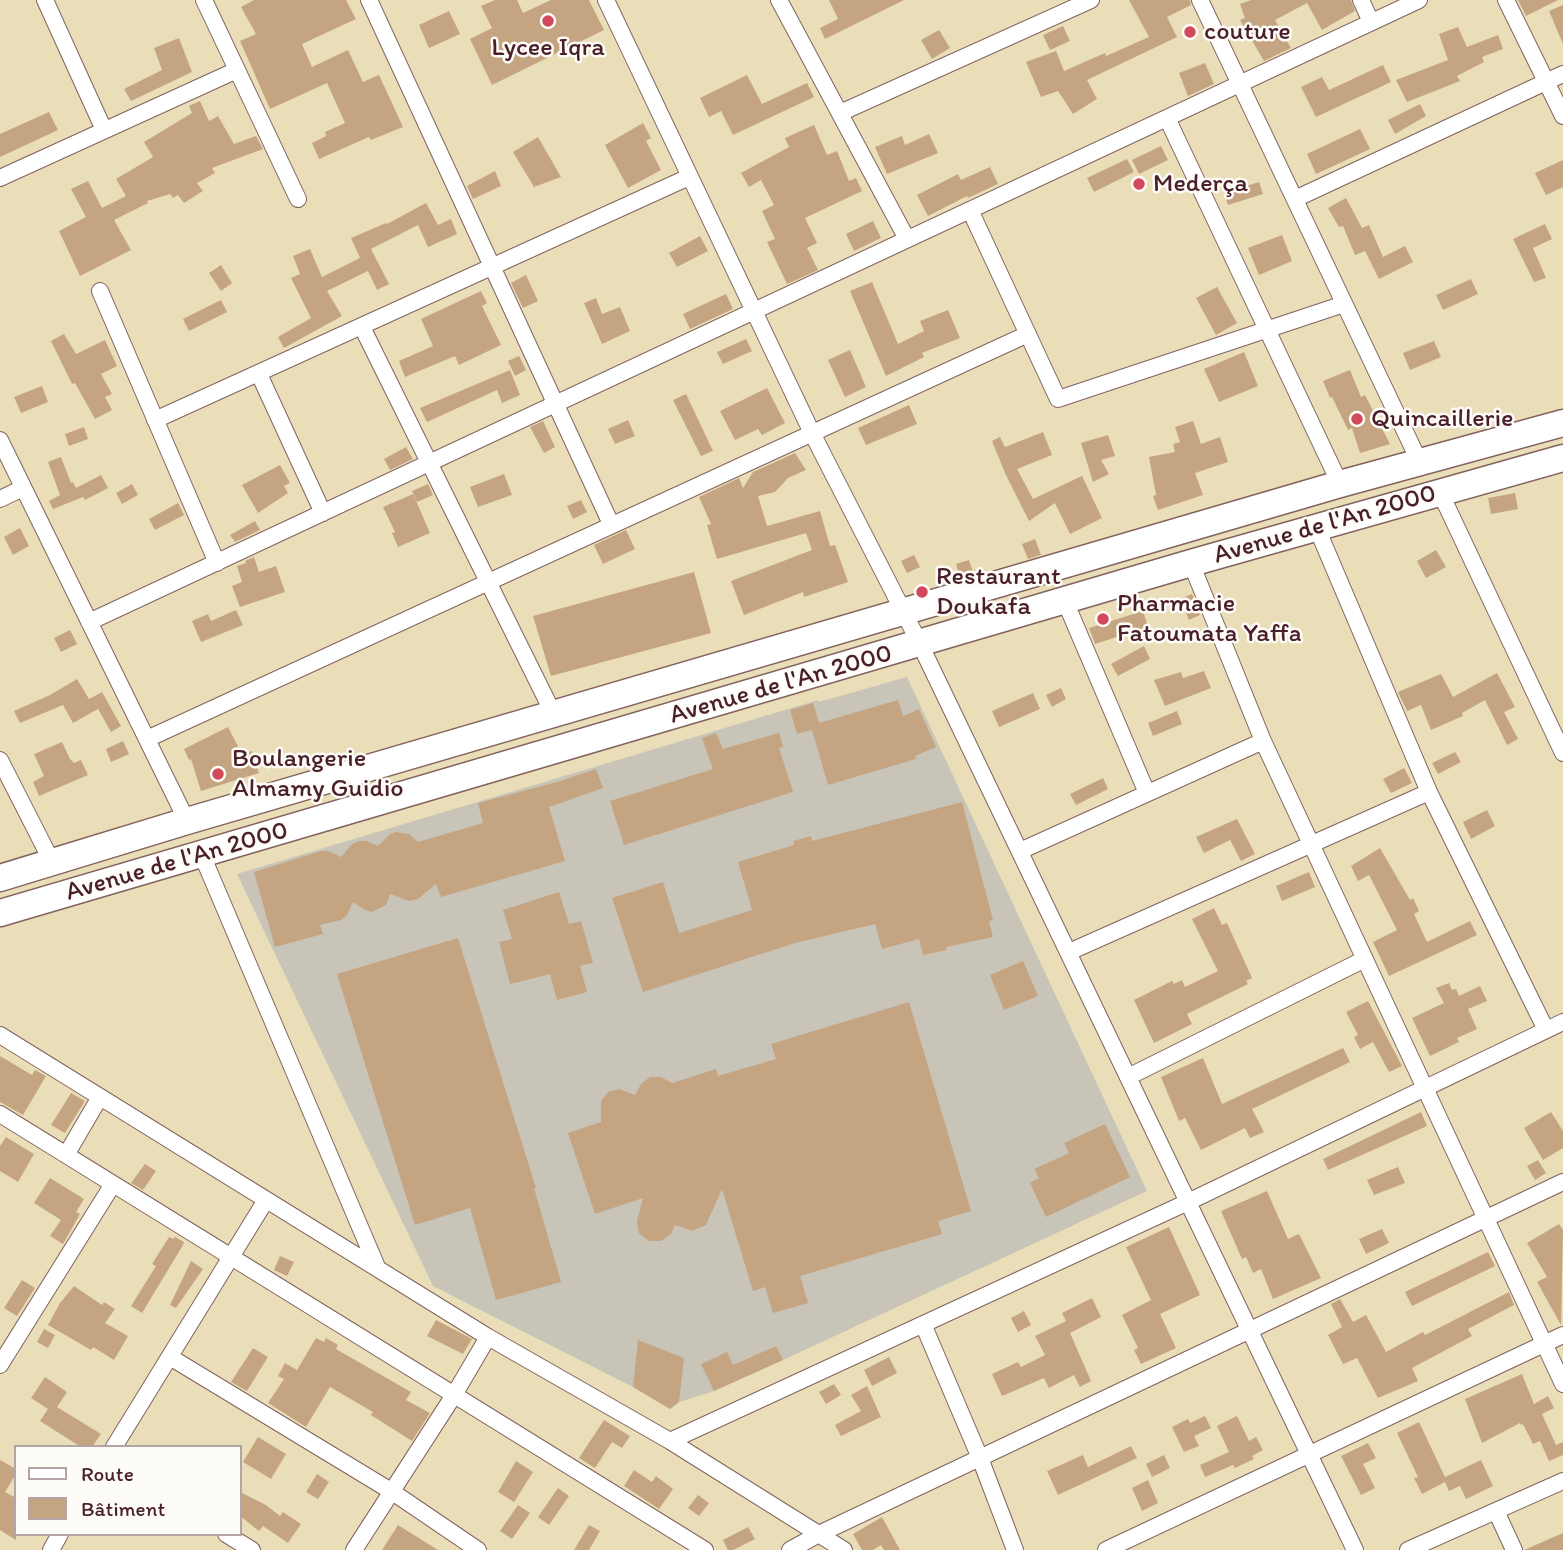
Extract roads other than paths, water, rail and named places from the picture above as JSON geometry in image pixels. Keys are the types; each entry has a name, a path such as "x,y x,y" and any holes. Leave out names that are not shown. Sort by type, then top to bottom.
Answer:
{"main road":[{"name":"Avenue de l'An 2000","path":"0,878 1340,484 1563,423"},
{"name":"Avenue de l'An 2000","path":"0,914 1316,526 1563,458"}],"street":[{"path":"45,0 104,130"},
{"path":"204,0 298,199"},
{"path":"606,0 812,433 920,644 1355,1550"},
{"path":"779,0 908,239"},
{"path":"840,113 1091,0"},
{"path":"1200,0 1420,463"},
{"path":"1361,0 1371,22"},
{"path":"89,622 1419,0"},
{"path":"1506,0 1563,116"},
{"path":"374,2 492,267 611,524"},
{"path":"0,178 237,70"},
{"path":"1295,199 1563,74"},
{"path":"1167,118 1340,484"},
{"path":"155,421 689,177"},
{"path":"970,210 1058,399 1345,304"},
{"path":"100,291 217,563"},
{"path":"362,327 554,715"},
{"path":"147,739 1028,334"},
{"path":"258,373 323,513"},
{"path":"0,440 187,821"},
{"path":"0,499 23,488"},
{"path":"1440,492 1563,752"},
{"path":"1316,526 1429,792 1546,1030"},
{"path":"1191,563 1263,741 1563,1384"},
{"path":"1065,601 1147,793"},
{"path":"1020,851 1263,741"},
{"path":"0,760 52,862"},
{"path":"1069,952 1429,792"},
{"path":"202,855 377,1267"},
{"path":"1128,1077 1365,959"},
{"path":"670,1441 1188,1202 1563,1022"},
{"path":"0,1035 488,1337 670,1441 844,1550"},
{"path":"66,1155 100,1097"},
{"path":"0,1114 705,1550"},
{"path":"790,1550 1563,1182"},
{"path":"0,1365 113,1184"},
{"path":"115,1445 266,1200"},
{"path":"923,1324 980,1458 1015,1550"},
{"path":"1106,1550 1563,1335"},
{"path":"354,1550 454,1395 488,1337"},
{"path":"170,1357 391,1491 478,1550"},
{"path":"1408,1550 1563,1481"},
{"path":"1496,1511 1514,1550"},
{"path":"229,1536 252,1550"}],"place":[{"name":"Lycee Iqra","path":"548,21"},
{"name":"couture","path":"1190,32"},
{"name":"Mederça","path":"1139,184"},
{"name":"Quincaillerie","path":"1357,419"},
{"name":"Restaurant Doukafa","path":"922,592"},
{"name":"Pharmacie Fatoumata Yaffa","path":"1103,619"},
{"name":"Boulangerie Almamy Guidio","path":"218,774"}]}
